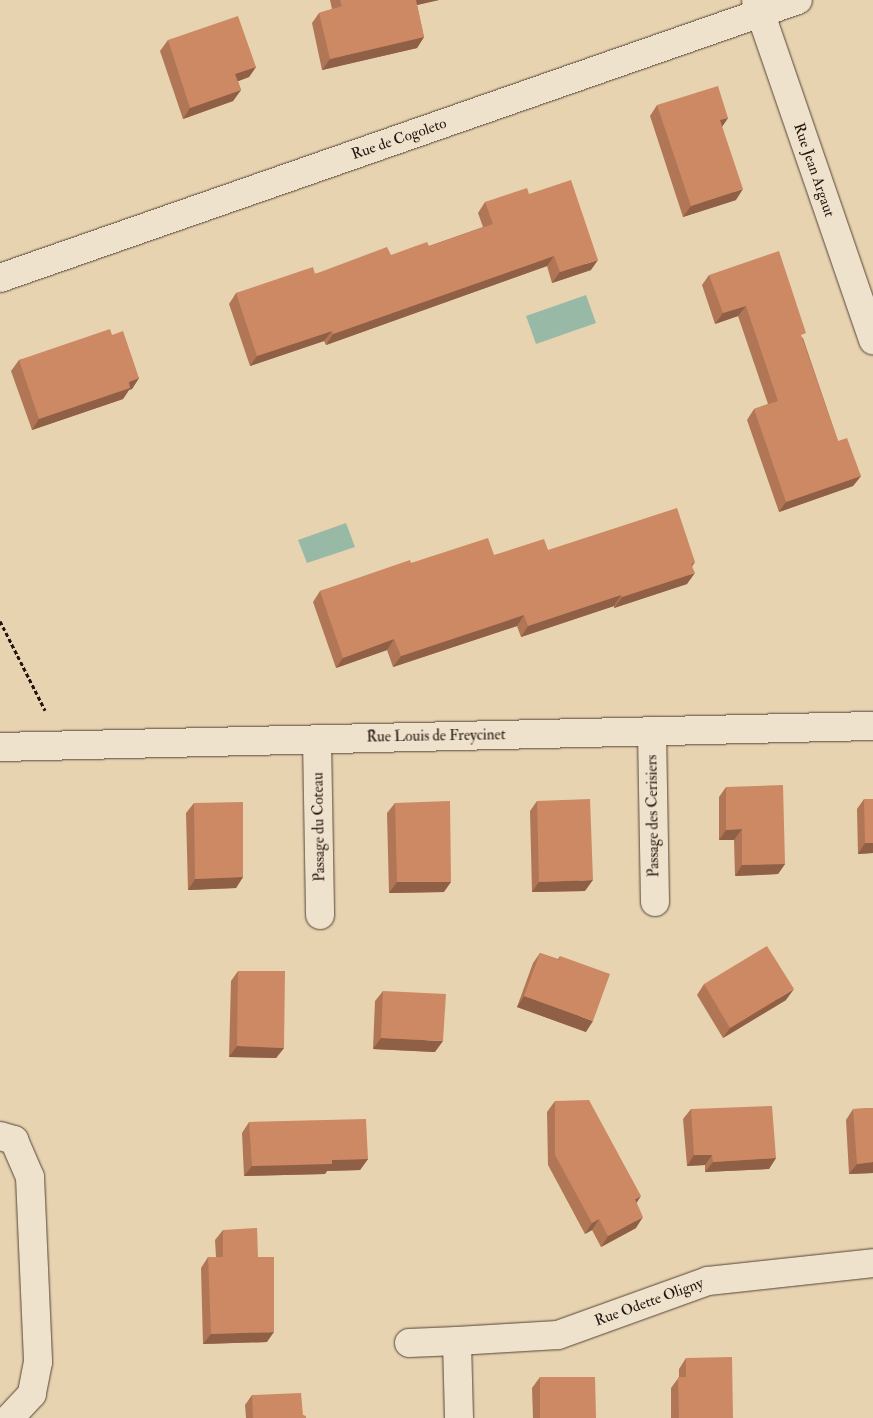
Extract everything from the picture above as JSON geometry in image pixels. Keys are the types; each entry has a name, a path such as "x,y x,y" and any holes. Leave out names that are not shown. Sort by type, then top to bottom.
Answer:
{"street":[{"name":"Rue de Cogoleto","path":"0,278 758,6 798,0"},
{"name":"Rue Jean Argaut","path":"758,6 873,340"},
{"name":"Rue Louis de Freycinet","path":"0,747 873,726"},
{"name":"Passage des Cerisiers","path":"652,731 655,902"},
{"name":"Passage du Coteau","path":"317,739 320,915"},
{"path":"0,1136 14,1140 30,1177 38,1362 32,1394 10,1418"},
{"name":"Rue Odette Oligny","path":"409,1343 558,1335 708,1280 873,1263"},
{"path":"457,1341 460,1418"}],"path":[{"path":"0,621 63,746"}],"shaded area":[{"path":"586,295 596,323 536,344 526,316"},
{"path":"346,523 355,547 307,563 298,540"}],"building":[{"path":"340,0 416,0 424,37 330,59 319,13 342,6"},
{"path":"238,16 256,67 235,74 241,90 190,108 168,40"},
{"path":"718,86 728,118 720,120 743,189 691,206 657,105"},
{"path":"571,180 598,260 560,272 554,256 333,334 332,331 257,356 236,293 313,267 315,274 387,247 391,255 427,242 429,246 493,224 485,202 527,188 529,194"},
{"path":"779,251 806,333 801,335 838,441 847,438 861,476 786,502 754,409 778,401 746,306 723,313 709,275"},
{"path":"110,329 112,335 123,331 139,378 129,382 130,388 39,419 19,360"},
{"path":"677,508 695,562 691,564 695,573 528,626 524,615 401,656 394,639 343,658 320,591 410,560 411,563 488,538 494,555 544,539 548,550"},
{"path":"783,785 785,864 742,865 742,829 726,830 726,787"},
{"path":"590,799 593,880 539,882 537,801"},
{"path":"864,799 873,799 873,843 865,843"},
{"path":"450,801 451,882 397,882 395,803"},
{"path":"243,802 243,877 195,879 194,803"},
{"path":"767,946 794,989 730,1028 704,984"},
{"path":"540,953 559,960 560,956 610,974 593,1021 524,996"},
{"path":"238,971 285,971 284,1048 237,1046"},
{"path":"383,991 446,994 443,1041 381,1038"},
{"path":"589,1100 641,1196 635,1199 643,1217 608,1236 599,1219 592,1223 555,1155 555,1101"},
{"path":"772,1106 776,1158 713,1162 712,1155 694,1155 691,1109"},
{"path":"873,1108 873,1162 857,1164 853,1109"},
{"path":"366,1119 368,1159 332,1160 332,1164 252,1166 249,1122"},
{"path":"257,1228 258,1257 274,1257 274,1332 211,1334 208,1257 223,1257 223,1230"},
{"path":"732,1357 733,1418 679,1418 678,1377 686,1377 686,1358"},
{"path":"540,1377 595,1377 596,1418 540,1418"},
{"path":"301,1393 303,1415 306,1418 253,1418 252,1395"}]}
